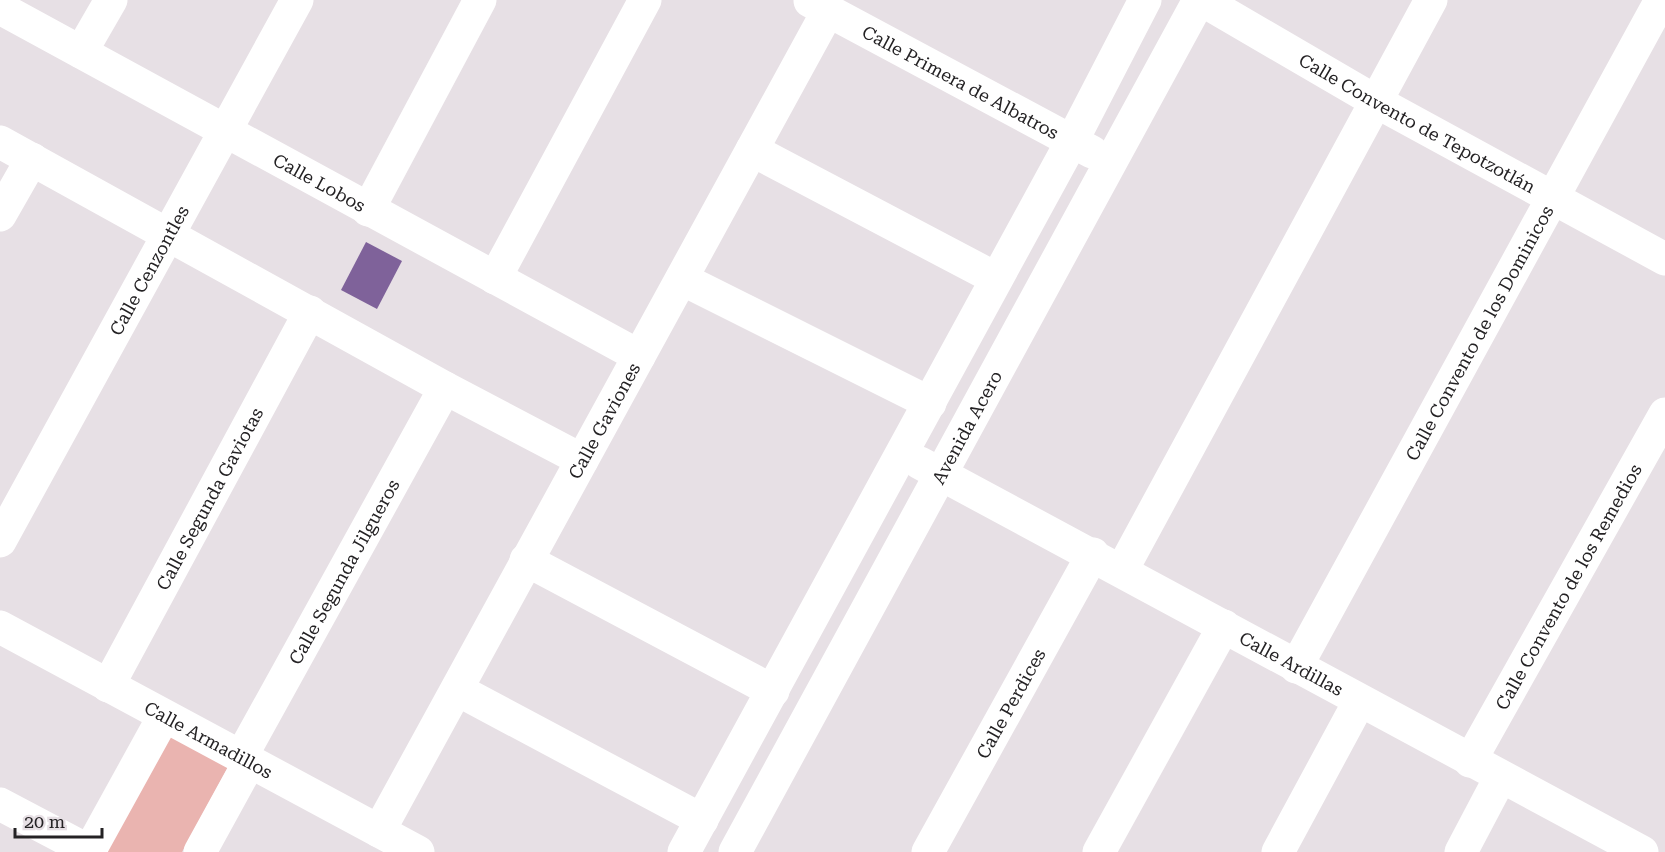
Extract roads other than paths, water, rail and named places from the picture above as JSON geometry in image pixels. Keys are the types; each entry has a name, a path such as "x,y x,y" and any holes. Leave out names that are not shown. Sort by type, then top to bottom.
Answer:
{"street":[{"path":"81,52 111,0"},
{"name":"Calle Cenzontles","path":"0,541 297,0"},
{"path":"368,210 480,0"},
{"path":"495,278 645,0"},
{"path":"684,852 930,403 995,278 1072,141 1145,0"},
{"name":"Calle Convento de Tepotzotlán","path":"1200,0 1377,102 1665,259"},
{"name":"Avenida Acero","path":"735,852 1200,0"},
{"path":"1122,570 1431,0"},
{"name":"Calle Convento de los Dominicos","path":"1296,667 1661,0"},
{"name":"Calle Primera de Albatros","path":"818,5 1113,162"},
{"name":"Calle Gaviones","path":"379,831 752,150 818,5"},
{"name":"Calle Lobos","path":"0,8 639,356"},
{"path":"0,142 445,388 582,460"},
{"path":"752,150 995,278"},
{"path":"0,215 32,159"},
{"path":"682,279 930,403"},
{"name":"Calle Segunda Gaviotas","path":"108,686 310,312"},
{"name":"Calle Segunda Jilgueros","path":"200,852 246,759 445,388"},
{"name":"Calle Convento de los Remedios","path":"1470,761 1665,414"},
{"name":"Calle Ardillas","path":"902,454 1093,554 1500,778 1647,850"},
{"name":"Calle Perdices","path":"928,852 1093,554"},
{"path":"526,560 773,692"},
{"path":"1099,852 1224,626"},
{"name":"Calle Armadillos","path":"0,627 418,852"},
{"path":"458,690 702,820"},
{"path":"1278,852 1359,702"},
{"path":"0,804 89,851 164,716"},
{"path":"1461,852 1500,778"}]}
